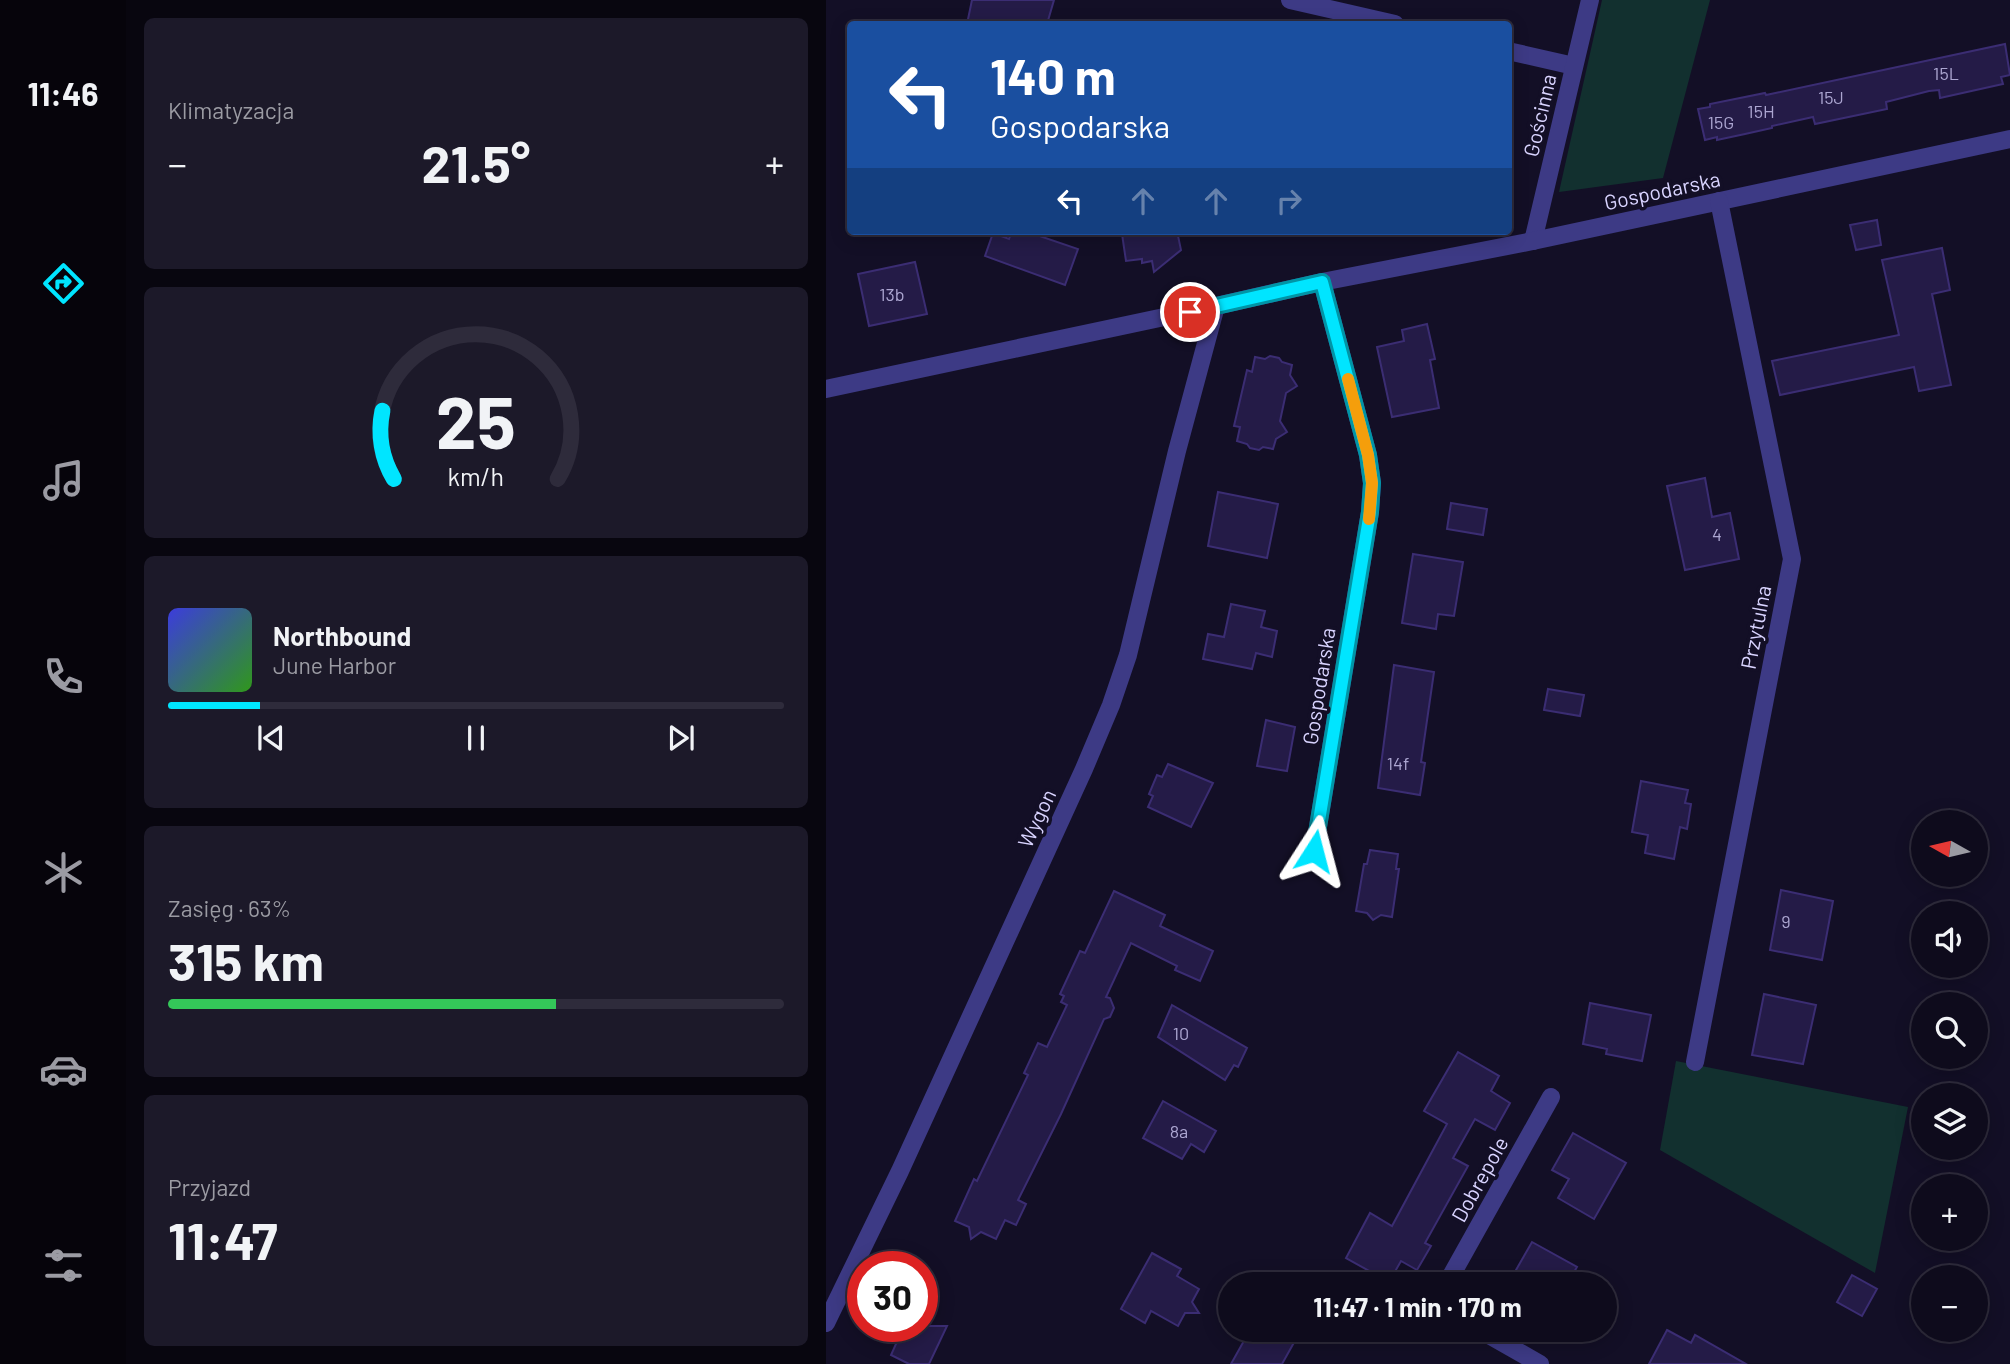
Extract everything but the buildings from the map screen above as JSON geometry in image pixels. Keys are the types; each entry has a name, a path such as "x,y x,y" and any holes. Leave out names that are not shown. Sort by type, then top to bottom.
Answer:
{"street":[{"path":"1290,0 1382,21"},
{"name":"Gościnna","path":"1533,241 1590,0"},
{"path":"1512,52 1574,66"},
{"name":"Gospodarska","path":"826,389 1322,282 1533,241 2010,139"},
{"name":"Przytulna","path":"1695,1062 1791,559 1719,201"},
{"name":"Gospodarska","path":"1314,851 1370,512 1372,483 1368,455 1322,282"},
{"name":"Wygon","path":"826,1323 900,1171 1111,705 1128,655 1177,451 1216,306"},
{"name":"Dobrepole","path":"1453,1272 1552,1097"},
{"path":"1501,1342 1540,1364"}],"green space":[{"path":"1602,0 1710,0 1663,178 1559,192"},
{"path":"1676,1061 1908,1107 1875,1273 1660,1150"}],"slow traffic":[{"path":"1348,379 1368,455 1372,483 1369,519"}],"route":[{"path":"1190,312 1322,282 1368,455 1372,483 1370,512 1314,851"}]}
